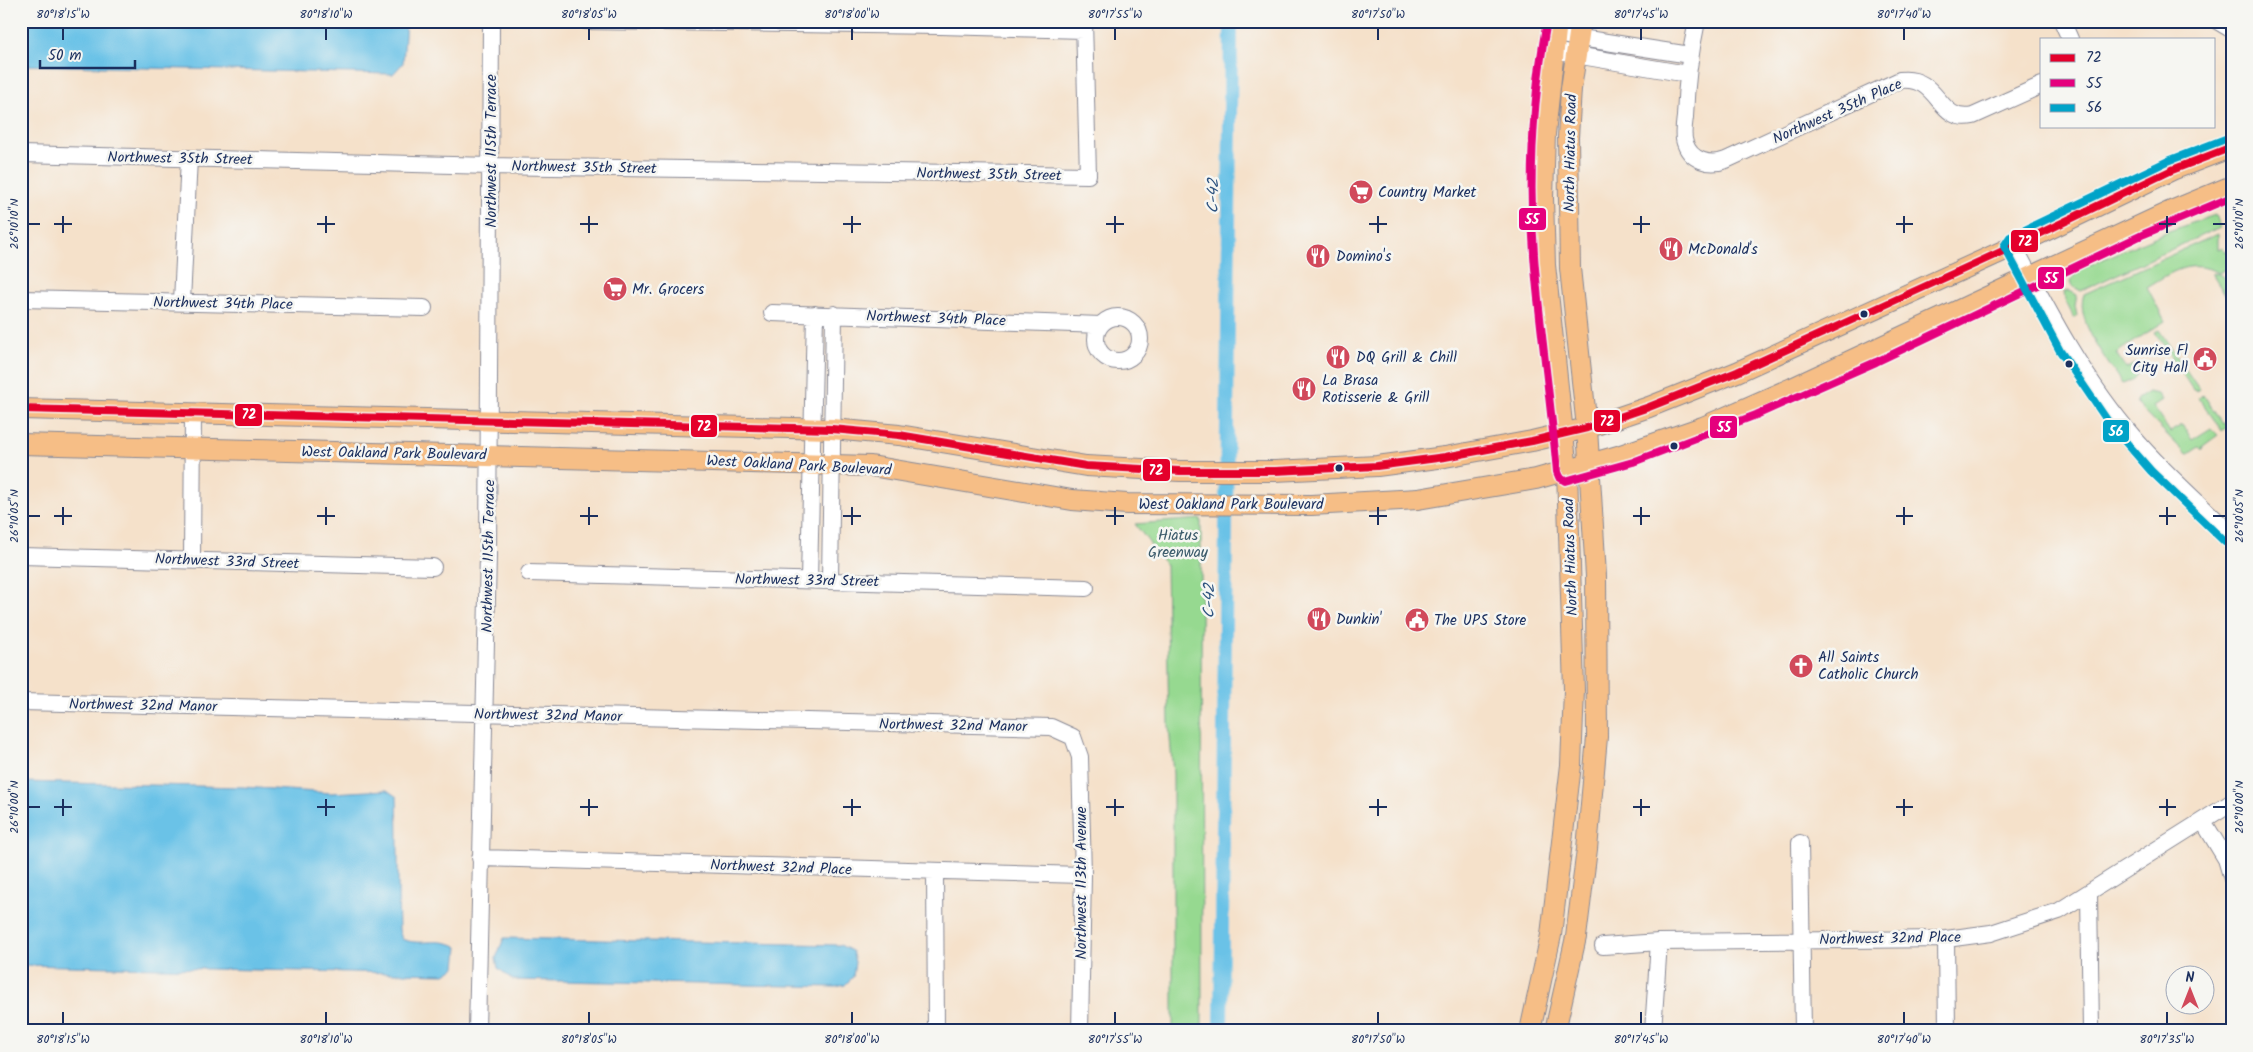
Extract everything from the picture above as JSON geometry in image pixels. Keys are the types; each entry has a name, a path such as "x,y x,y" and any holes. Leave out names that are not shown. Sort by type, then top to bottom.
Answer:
{"main road":[{"name":"North Hiatus Road","path":"1530,1031 1551,936 1571,765 1574,690 1565,433 1545,265 1544,134 1555,35"},
{"name":"North Hiatus Road","path":"1555,1031 1576,937 1587,849 1597,736 1596,576 1590,465 1570,268 1568,137 1579,38"},
{"path":"21,409 832,429 907,437 1086,466 1180,471 1275,471 1401,464 1482,452 1587,428 1649,407 1737,372 2014,246 2172,170 2232,147"},
{"name":"West Oakland Park Boulevard","path":"21,444 832,464 906,470 1072,500 1106,503 1335,505 1418,499 1492,488 1567,471 1663,441 1738,412 2169,212 2232,186"}],"street":[{"name":"Northwest 115th Terrace","path":"477,1031 490,455 491,21"},
{"path":"586,21 1084,26"},
{"path":"1579,38 1687,74 1696,21"},
{"path":"2062,21 2070,38"},
{"path":"2217,21 2232,30"},
{"name":"Northwest 35th Street","path":"21,154 491,166 1088,175 1084,26"},
{"path":"1555,35 1690,55"},
{"name":"Northwest 35th Place","path":"1687,74 1684,139 1689,152 1705,163 1726,160 1900,80 1917,81 1926,85 1947,110 1965,117 1973,116 2040,85"},
{"path":"182,301 189,158"},
{"path":"2014,246 2030,277 2092,382 2135,439 2232,535"},
{"name":"Northwest 34th Place","path":"21,299 182,301 424,308"},
{"name":"Northwest 34th Place","path":"772,313 1101,325"},
{"path":"809,580 815,314"},
{"path":"830,580 834,314"},
{"path":"192,560 193,413"},
{"name":"Northwest 33rd Street","path":"21,556 433,566"},
{"name":"Northwest 33rd Street","path":"529,573 1086,588"},
{"name":"Northwest 32nd Manor","path":"21,702 1051,727 1073,737"},
{"name":"Northwest 113th Avenue","path":"1073,737 1080,757 1083,876 1080,1031"},
{"name":"Northwest 32nd Place","path":"1603,946 1659,942 1801,939 1946,939 1991,933 2030,922 2059,910 2232,802"},
{"path":"2203,821 2226,859 2232,879"},
{"path":"1800,843 1803,1031"},
{"name":"Northwest 32nd Place","path":"480,858 1083,876"},
{"path":"935,871 936,1031"},
{"path":"2089,893 2091,1031"},
{"path":"1946,939 1947,1031"},
{"path":"1654,1031 1659,942"}],"green space":[{"path":"2215,215 2220,227 2081,291 2072,286 2070,281 2078,270 2166,232"},
{"path":"2218,234 2218,249 2223,247 2224,251 2227,251 2230,256 2226,260 2232,266 2219,273 2209,269 2190,267 2173,272 2147,287 2165,321 2116,353 2126,369 2137,362 2139,365 2135,378 2122,384 2101,353 2088,328 2082,305 2084,294"},
{"path":"2212,273 2219,274 2227,280 2232,280 2232,305"},
{"path":"2070,291 2077,295 2075,306 2077,316 2074,318 2065,300 2064,292"},
{"path":"2159,330 2199,389 2197,391 2193,390 2155,332"},
{"path":"2148,392 2158,394 2162,400 2153,406 2170,432 2182,425 2192,440 2211,428 2218,435 2203,446 2202,450 2199,447 2187,455 2136,403 2137,399"},
{"path":"2203,394 2223,424 2228,422 2228,426 2222,431 2199,398"},
{"name":"Hiatus Greenway","path":"1201,519 1202,1031 1173,1031 1173,774 1169,726 1166,565 1135,524"}],"water":[{"path":"21,21 406,21 403,63 393,74 21,65"},
{"path":"21,782 243,787 331,793 387,790 397,797 399,930 402,939 416,942 444,942 458,947 456,967 445,974 21,965"},
{"path":"504,938 840,945 852,951 855,962 853,977 845,985 836,987 513,980 498,968 496,958"}],"waterway":[{"name":"C-42","path":"1221,1031 1231,21"}],"transit line":[{"name":"55","path":"1547,21 1535,113 1532,175 1533,237 1537,294 1557,472 1559,477 1565,481 1633,462 1756,415 1876,362 2144,234 2232,197"},
{"name":"56","path":"2225,542 2151,471 2109,423 2060,351 2004,246 2010,237 2168,161 2228,138"},
{"name":"72","path":"21,409 832,429 899,435 1086,466 1180,471 1275,471 1377,466 1445,457 1532,441 1587,428 1649,407 1737,372 2014,246 2172,170 2232,147"}],"place":[{"name":"Country Market","path":"1361,192"},
{"name":"McDonald's","path":"1671,249"},
{"name":"Domino's","path":"1318,256"},
{"name":"Mr. Grocers","path":"615,289"},
{"name":"DQ Grill & Chill","path":"1338,357"},
{"name":"Sunrise Fl City Hall","path":"2205,359"},
{"name":"La Brasa Rotisserie & Grill","path":"1304,389"},
{"name":"Dunkin'","path":"1319,619"},
{"name":"The UPS Store","path":"1417,620"},
{"name":"All Saints Catholic Church","path":"1801,666"}]}
